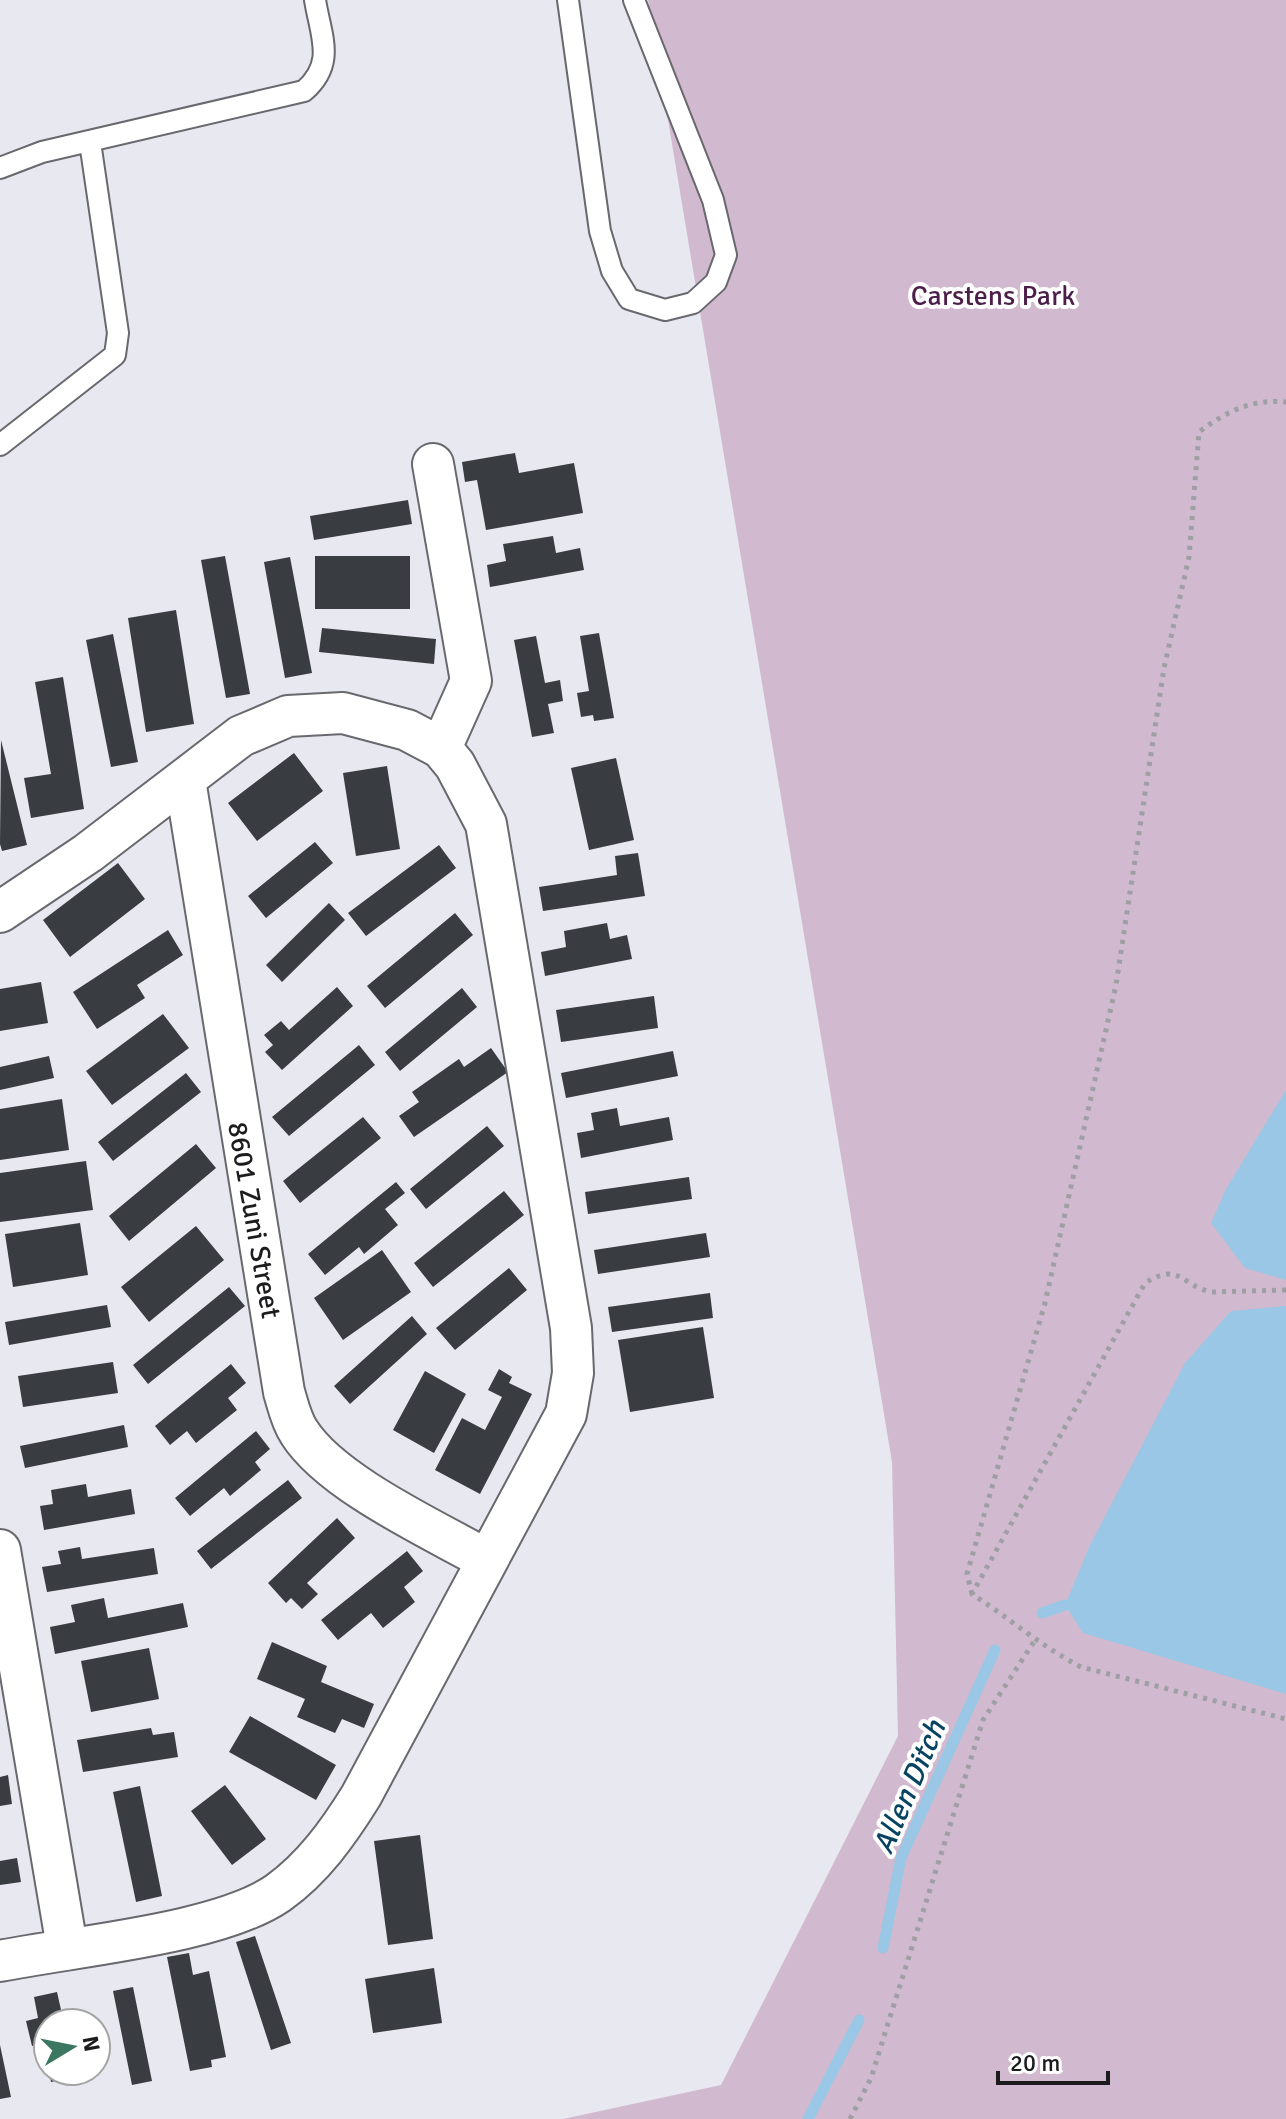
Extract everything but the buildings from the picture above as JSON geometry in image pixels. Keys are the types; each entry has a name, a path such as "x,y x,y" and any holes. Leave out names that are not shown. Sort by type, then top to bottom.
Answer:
{"street":[{"path":"433,464 471,681 441,748"},
{"path":"0,912 88,853 241,736 288,716 343,713 407,730 441,748 455,765 486,824 571,1328 573,1373 566,1414 361,1796 338,1834 302,1873 256,1905 224,1917 0,1961"},
{"name":"8601 Zuni Street","path":"185,780 284,1392 294,1425 329,1464 382,1501 487,1560"},
{"path":"0,1550 67,1947"}],"lane":[{"path":"0,168 42,152 304,91 320,77 324,58 315,0"},
{"path":"568,0 600,231 612,271 629,299 665,310 693,303 716,282 726,255 713,200 634,0"},
{"path":"0,445 115,355 118,333 90,142"}],"path":[{"path":"1286,402 1265,400 1227,411 1199,432 1189,557 1164,668 1116,985 1045,1303 967,1574 972,1594 1037,1637 1055,1654 1081,1667 1286,1719"},
{"path":"972,1594 1015,1523 1145,1283 1160,1273 1175,1273 1201,1290 1212,1292 1286,1290"},
{"path":"850,2119 871,2078 983,1720 1037,1637"}],"green space":[{"name":"Carstens Park","path":"648,0 1286,0 1286,2119 563,2119 721,2085 898,1736 892,1462"}],"water":[{"path":"1286,1090 1286,1280 1245,1268 1211,1223 1226,1189"},
{"path":"1286,1306 1286,1694 1083,1633 1065,1605 1090,1545 1185,1363 1231,1311"}],"waterway":[{"name":"Allen Ditch","path":"1042,1613 1065,1605"},
{"name":"Allen Ditch","path":"883,1948 901,1858 995,1650"},
{"name":"Allen Ditch","path":"808,2119 859,2020"}]}
